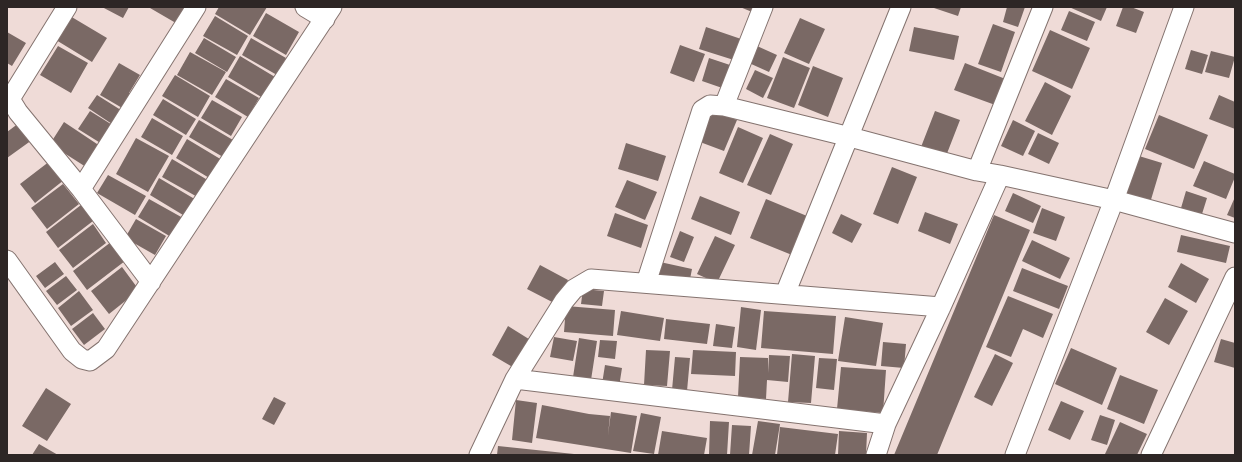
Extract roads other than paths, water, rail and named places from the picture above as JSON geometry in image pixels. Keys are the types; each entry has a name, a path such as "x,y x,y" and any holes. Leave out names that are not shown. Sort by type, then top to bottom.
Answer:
{"street":[{"path":"67,7 9,100 81,189 152,282"},
{"path":"81,189 196,7"},
{"path":"7,260 72,351 82,359 90,361 106,349 152,282 328,13 305,7"},
{"path":"724,106 763,7"},
{"path":"786,294 901,7"},
{"path":"977,171 1043,7"},
{"path":"1015,455 1114,200 1184,7"},
{"path":"646,284 702,110 710,105 724,106 850,137 977,171 1114,200 1235,233"},
{"path":"876,455 886,424 941,307 1000,175"},
{"path":"1151,455 1235,277"},
{"path":"479,455 515,379 564,300 574,289 591,279 941,307"},
{"path":"515,379 886,424"}]}
